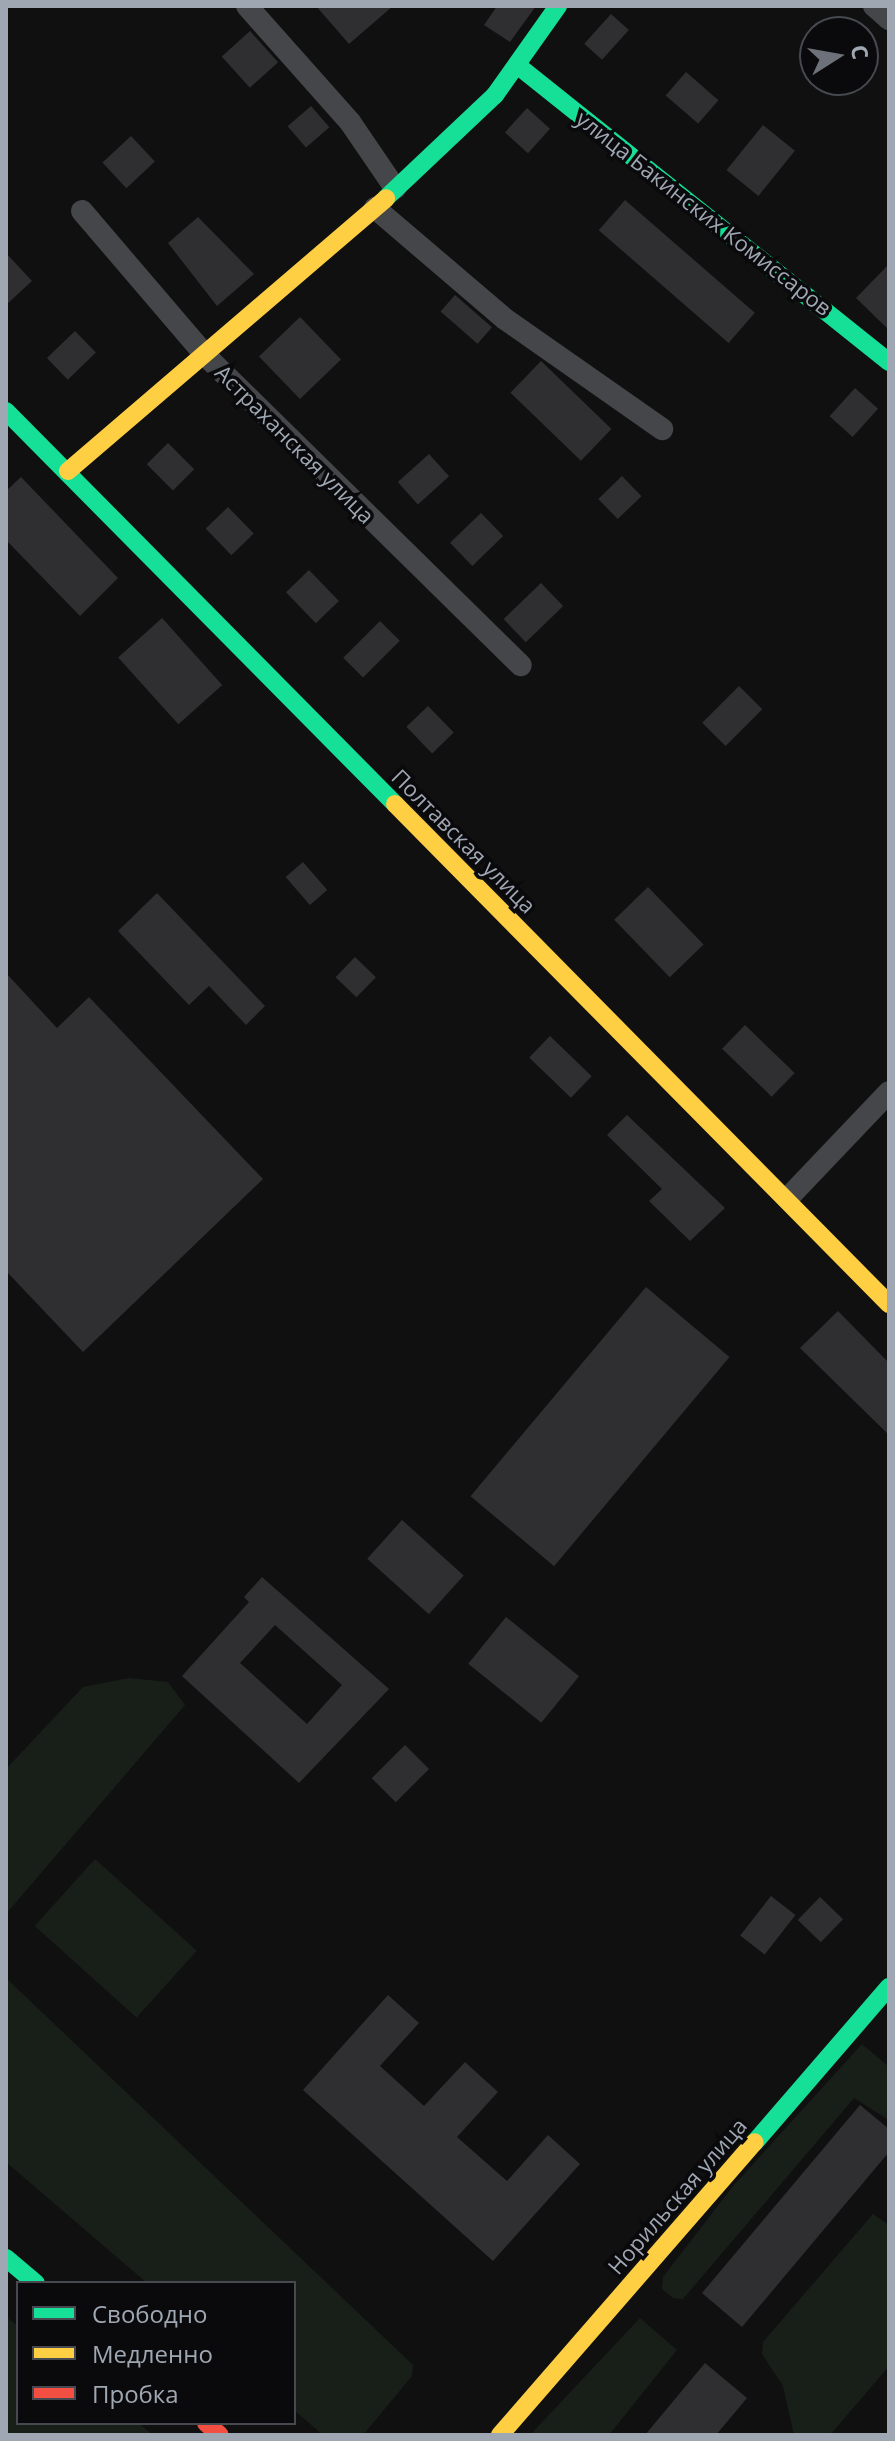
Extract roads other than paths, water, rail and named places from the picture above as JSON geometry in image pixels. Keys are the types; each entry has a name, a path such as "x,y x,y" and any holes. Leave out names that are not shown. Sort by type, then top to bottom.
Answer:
{"street":[{"path":"247,6 350,122 395,188"},
{"path":"68,471 375,208 495,95 558,6"},
{"path":"874,6 889,19"},
{"name":"улица Бакинских Комиссаров","path":"517,65 889,362"},
{"path":"375,208 505,319 662,429"},
{"name":"Астраханская улица","path":"82,211 204,354 521,665"},
{"name":"Полтавская улица","path":"6,411 68,471 280,693 788,1198 889,1304"},
{"path":"788,1198 889,1092"},
{"name":"Норильская улица","path":"500,2435 889,1987"},
{"path":"6,2258 34,2281"}]}
